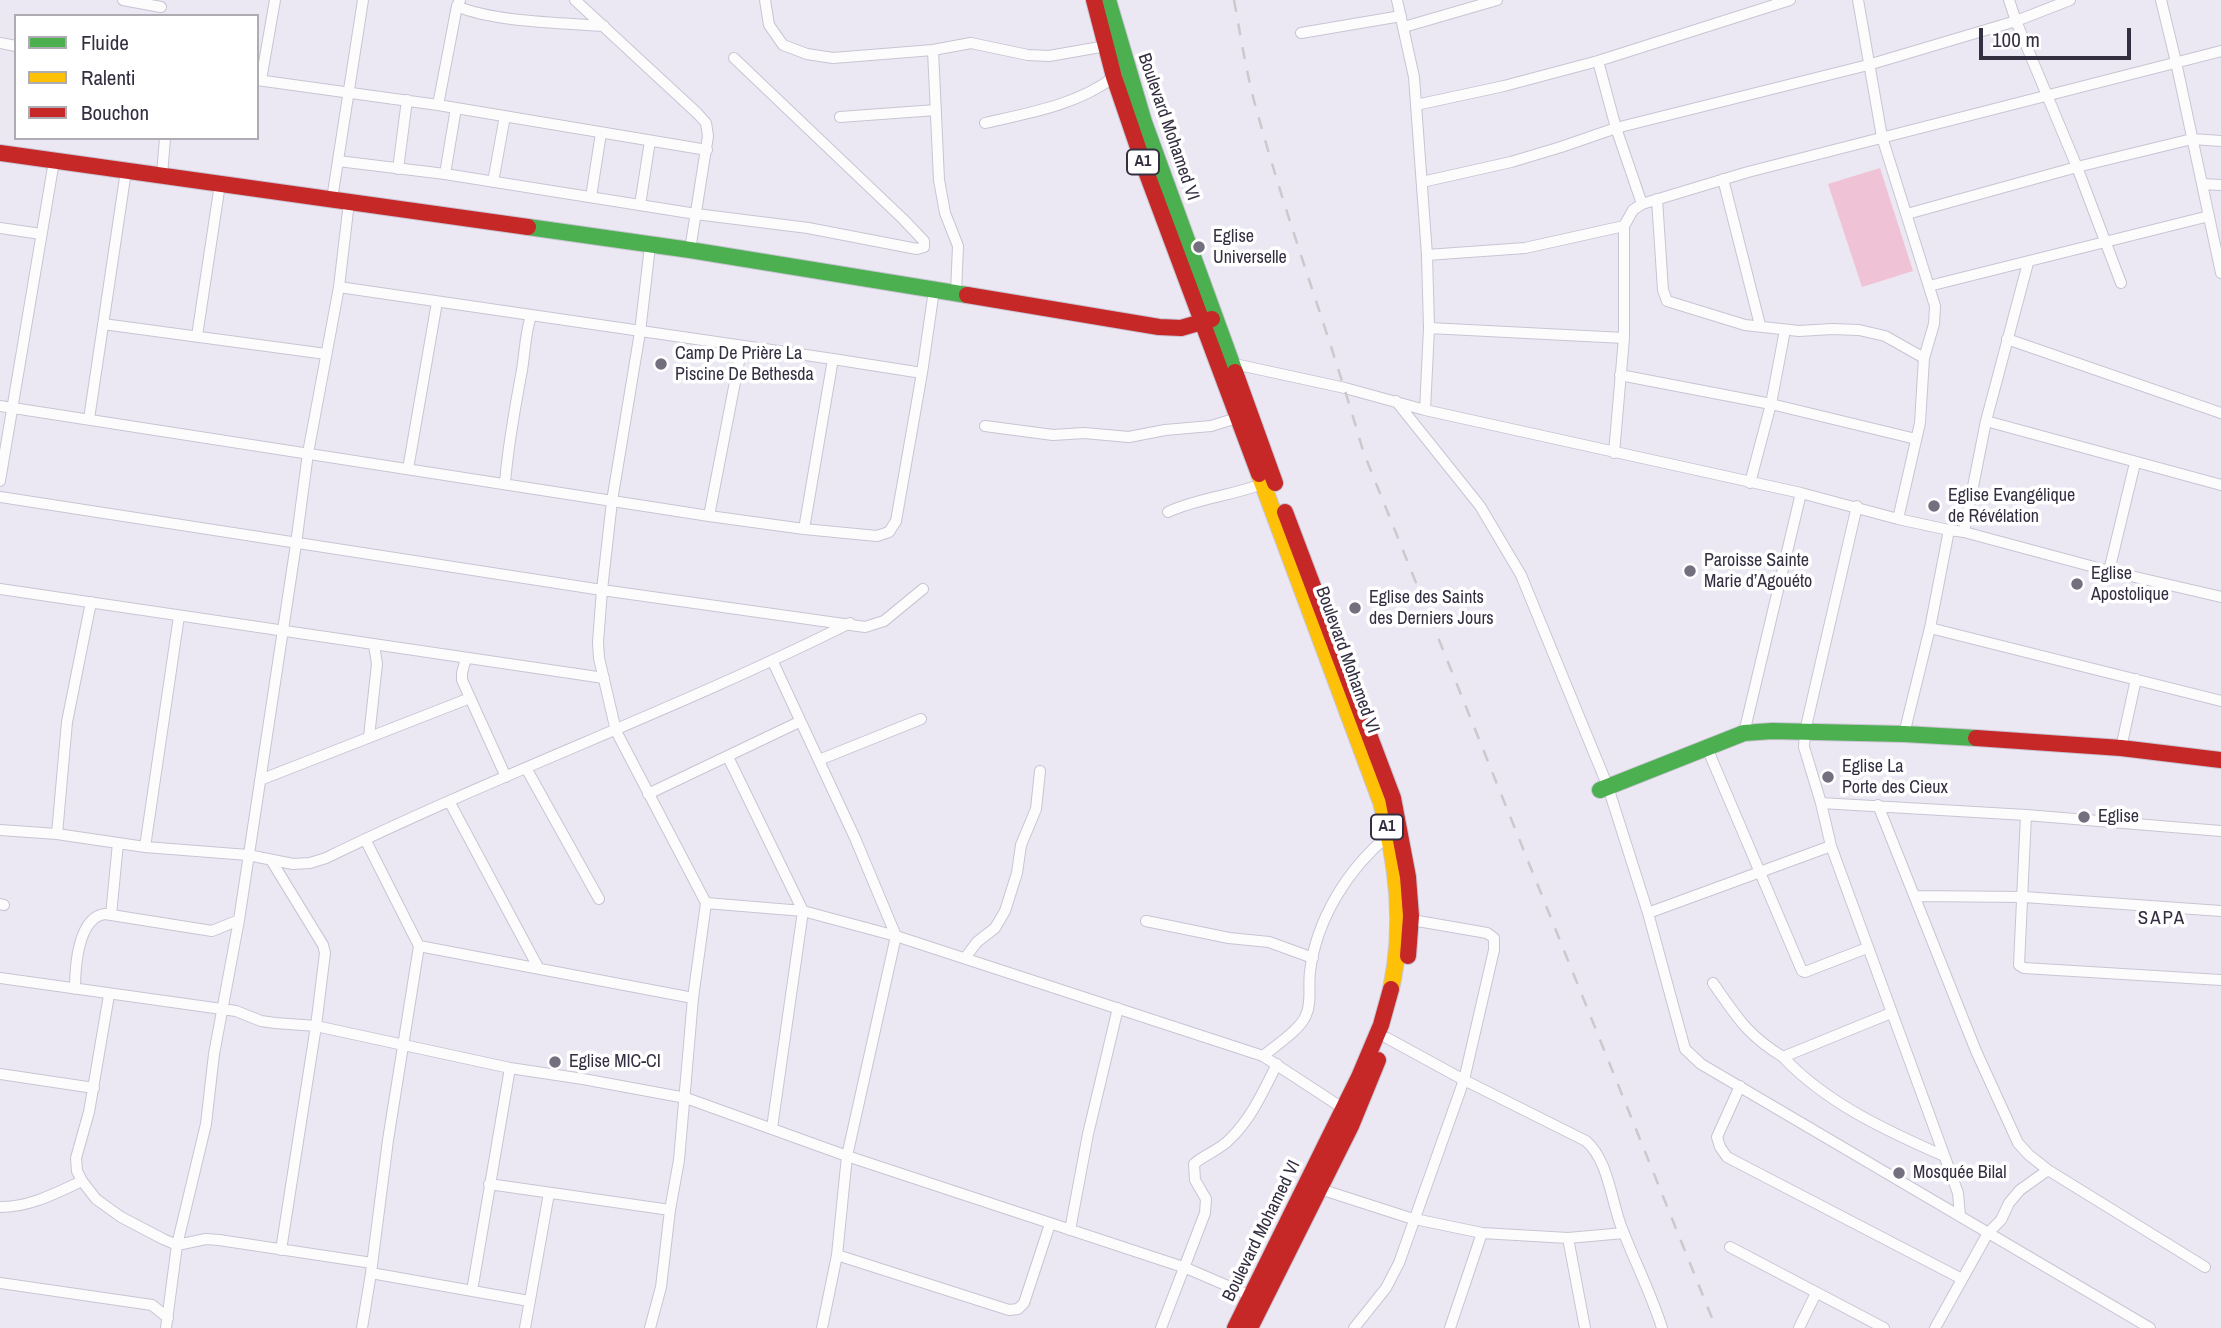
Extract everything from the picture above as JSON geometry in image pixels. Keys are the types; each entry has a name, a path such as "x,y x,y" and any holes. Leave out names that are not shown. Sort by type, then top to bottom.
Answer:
{"main road":[{"name":"Boulevard Mohamed VI","path":"1094,0 1114,77 1158,207 1208,320"},
{"name":"Boulevard Mohamed VI","path":"1108,0 1144,122 1223,363 1393,798 1404,841 1412,920 1399,1003 1366,1094 1251,1328"},
{"path":"0,153 690,250 1158,327 1181,328 1208,320"},
{"name":"Boulevard Mohamed VI","path":"1223,363 1237,418 1381,802 1397,867 1399,911 1396,967 1378,1031 1344,1109 1235,1328"},
{"path":"1604,788 1744,733 1805,731 1904,734 2121,748 2221,760"}],"street":[{"path":"123,0 161,7"},
{"path":"275,0 259,80 407,100 707,150"},
{"path":"332,199 363,0"},
{"path":"575,0 706,123 707,150 690,250"},
{"path":"765,0 769,25 783,44 807,54 833,58 933,50 971,43 1028,55 1049,56 1105,46"},
{"path":"1397,0 1414,77 1427,255 1429,328 1425,410"},
{"path":"1301,33 1403,21 1497,0"},
{"path":"1416,105 1504,86 1598,61 1790,0"},
{"path":"1858,0 1882,137 1936,315 1924,358 1922,408 1898,519"},
{"path":"2010,0 2121,283"},
{"path":"1422,182 1523,158 1615,128 1868,65 2016,21 2070,0"},
{"path":"2161,0 2219,251 2221,273"},
{"path":"438,105 458,3 467,10 503,17 604,26"},
{"path":"933,50 939,180 944,213 958,246 956,293"},
{"path":"1614,453 1624,338 1624,226 1633,210 1642,204 1723,178 2221,51"},
{"path":"338,161 446,174 696,214 808,228 917,249 924,247 923,241 903,219 734,58"},
{"path":"1598,61 1615,128 1642,204"},
{"path":"985,123 1073,100 1114,77"},
{"path":"398,169 407,100"},
{"path":"446,174 456,108"},
{"path":"840,117 936,110"},
{"path":"493,182 505,116"},
{"path":"591,197 601,133"},
{"path":"1907,214 2077,167 2192,139 2221,141"},
{"path":"162,175 164,140"},
{"path":"640,205 650,141"},
{"path":"0,481 6,407 54,162"},
{"path":"89,419 126,171"},
{"path":"1723,178 1760,326"},
{"path":"197,336 220,184"},
{"path":"2202,184 2221,185"},
{"path":"1657,199 1664,297 1668,301 1745,325 1785,330 1859,330 1885,336 1924,358"},
{"path":"167,1323 177,1245 206,1124 308,453 339,287 349,202"},
{"path":"1929,286 2209,216"},
{"path":"1427,255 1525,248 1624,226"},
{"path":"0,228 41,234"},
{"path":"650,246 640,332 612,501 598,642 616,731 706,903 693,998 676,1187 670,1210 661,1287 650,1328"},
{"path":"1964,531 1986,421 2028,262"},
{"path":"339,287 922,373"},
{"path":"6,407 709,516 877,536 889,532 896,521 934,290"},
{"path":"408,469 437,302"},
{"path":"505,483 526,332 531,316"},
{"path":"103,324 326,354"},
{"path":"1429,328 1624,338"},
{"path":"1750,483 1785,330"},
{"path":"2007,340 2221,413"},
{"path":"709,516 741,346"},
{"path":"804,529 833,359"},
{"path":"1223,363 1801,493 1898,519 1964,531 2109,571 2221,597"},
{"path":"1620,375 1770,404 1916,439"},
{"path":"1395,401 1480,506 1521,575 1604,788 1648,914 1685,1049 1701,1064 2150,1328"},
{"path":"985,426 1053,435 1084,433 1129,437 1165,430 1211,426 1237,418"},
{"path":"1986,421 2221,485"},
{"path":"2109,571 2136,463"},
{"path":"1168,512 1262,484"},
{"path":"1744,733 1801,493"},
{"path":"0,497 602,590 865,627 884,621 923,589"},
{"path":"1857,506 1805,731 1804,747 1831,846 1958,1193 1960,1216"},
{"path":"1904,734 1930,628 1949,530"},
{"path":"0,591 604,678"},
{"path":"57,834 67,722 91,602"},
{"path":"145,847 179,616"},
{"path":"0,830 57,834 145,847 248,855 293,864 310,863 773,662 850,623"},
{"path":"1930,628 2221,701"},
{"path":"369,737 377,664 374,645"},
{"path":"466,658 462,668 462,680 506,777"},
{"path":"773,662 855,838 896,936 847,1156 838,1255 822,1328"},
{"path":"2121,748 2136,679"},
{"path":"260,780 470,698"},
{"path":"819,760 921,719"},
{"path":"648,794 799,722"},
{"path":"1707,748 1802,971 1867,948"},
{"path":"728,757 803,911 772,1128"},
{"path":"526,768 599,899"},
{"path":"965,958 977,942 995,928 1005,911 1017,873 1021,845 1036,809 1040,771"},
{"path":"449,801 539,969"},
{"path":"1821,803 2221,831"},
{"path":"1878,805 1967,1028 2018,1143 2048,1171 2205,1267"},
{"path":"2026,816 2019,965 2024,968 2221,980"},
{"path":"1263,1056 1302,1023 1307,1015 1313,958 1319,933 1336,898 1370,852 1389,835"},
{"path":"362,1328 402,1045 419,946 365,839"},
{"path":"111,915 118,843"},
{"path":"1648,914 1831,846"},
{"path":"271,860 323,945 325,953 281,1250"},
{"path":"1915,896 2024,897 2221,911"},
{"path":"706,903 803,911 965,958 1263,1056 1344,1109"},
{"path":"75,989 75,971 81,941 90,919 98,915 212,931 239,920"},
{"path":"1354,1328 1385,1288 1399,1264 1464,1080 1494,950 1494,938 1487,933 1412,920"},
{"path":"1146,921 1229,938 1269,942 1313,958"},
{"path":"419,946 693,998"},
{"path":"0,978 242,1013 261,1021 316,1026 510,1068 686,1098 847,1156 1186,1268 1251,1296"},
{"path":"1713,983 1751,1034 1783,1057 1803,1077 1843,1105 1944,1156"},
{"path":"110,995 94,1088 76,1158 77,1171 96,1199 121,1217 177,1245 206,1240 281,1250 529,1301"},
{"path":"1070,1230 1088,1134 1118,1008"},
{"path":"1783,1057 1891,1013"},
{"path":"1387,1038 1593,1147 1602,1165 1623,1233 1662,1328"},
{"path":"1161,1328 1205,1213 1206,1199 1195,1180 1194,1164 1235,1134 1277,1064"},
{"path":"472,1291 510,1068"},
{"path":"0,1074 94,1088"},
{"path":"1740,1086 1717,1137 1727,1157 1962,1279"},
{"path":"1935,1328 1988,1233 2001,1220 2009,1203 2020,1189 2048,1171"},
{"path":"0,1207 18,1207 35,1202 82,1181"},
{"path":"489,1184 670,1210"},
{"path":"1320,1189 1415,1219 1482,1233 1568,1238 1623,1233"},
{"path":"525,1328 549,1193"},
{"path":"838,1255 1009,1310 1018,1309 1024,1303 1050,1224"},
{"path":"1450,1328 1482,1233"},
{"path":"1568,1238 1585,1328"},
{"path":"1730,1247 1884,1328"},
{"path":"0,1283 152,1306 167,1323"},
{"path":"1800,1328 1816,1293"}],"shaded area":[{"path":"1880,168 1913,271 1862,287 1828,184"}],"railway":[{"path":"1234,0 1258,115 1363,451 1716,1328"}],"traffic: fast":[{"path":"1108,0 1144,122 1235,372"},
{"path":"528,227 967,295"},
{"path":"1600,790 1744,733 1772,731 1976,738"}],"traffic: slow":[{"path":"1259,474 1381,802 1397,895 1398,942 1391,989"}],"traffic: jam":[{"path":"1094,0 1114,77 1147,174 1259,474"},
{"path":"0,153 528,227"},
{"path":"967,295 1159,327 1181,328 1212,319"},
{"path":"1235,372 1275,483"},
{"path":"1285,512 1393,798 1408,877 1411,916 1408,956"},
{"path":"1976,738 2121,748 2221,760"},
{"path":"1235,1328 1359,1077 1381,1025 1391,989"},
{"path":"1250,1328 1351,1126 1378,1060"}],"place":[{"name":"Eglise Universelle","path":"1199,247"},
{"name":"Camp De Prière La Piscine De Bethesda","path":"661,364"},
{"name":"Eglise Evangélique de Révélation","path":"1934,506"},
{"name":"Paroisse Sainte Marie d’Agouéto","path":"1690,571"},
{"name":"Eglise Apostolique","path":"2077,584"},
{"name":"Eglise des Saints des Derniers Jours","path":"1355,608"},
{"name":"Eglise La Porte des Cieux","path":"1828,777"},
{"name":"Eglise","path":"2084,817"},
{"name":"Eglise MIC-CI","path":"555,1062"},
{"name":"Mosquée Bilal","path":"1899,1173"}],"district":[{"name":"SAPA","path":"2162,919"}]}
